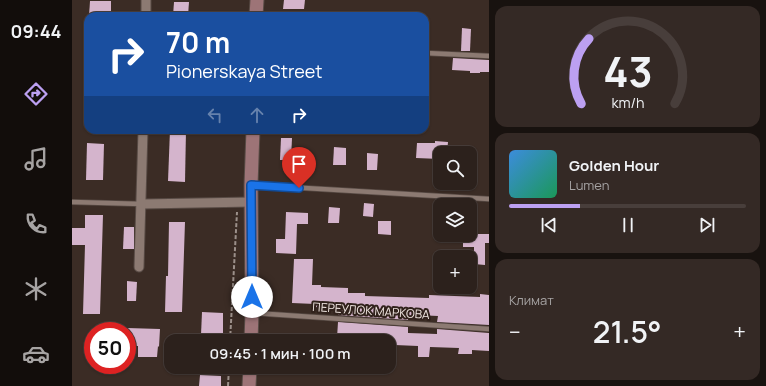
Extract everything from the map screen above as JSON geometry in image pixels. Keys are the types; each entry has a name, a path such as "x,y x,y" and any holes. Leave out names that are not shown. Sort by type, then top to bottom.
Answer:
{"main road":[{"path":"256,0 256,12"},
{"path":"251,334 251,185 253,134"},
{"path":"249,386 250,374"}],"street":[{"path":"146,0 146,12"},
{"path":"139,267 143,134"},
{"path":"142,204 238,201 252,202"}],"lane":[{"path":"429,52 489,56"},
{"path":"251,185 489,200"},
{"path":"72,202 142,204"},
{"name":"ПЕРЕУЛОК МАРКОВА","path":"252,312 489,330"}],"path":[{"path":"230,334 238,201"},
{"path":"228,386 229,374"}],"building":[{"path":"284,0 305,0 304,9 283,9"},
{"path":"90,1 111,1 111,12 89,12"},
{"path":"174,2 189,2 188,12 173,12"},
{"path":"462,28 471,29 470,51 461,51"},
{"path":"453,58 489,60 489,72 470,73 470,71 452,70"},
{"path":"170,134 186,134 185,182 168,181"},
{"path":"281,138 292,138 291,160 280,160"},
{"path":"435,141 448,142 448,146 433,146 433,159 416,158 417,143 435,143"},
{"path":"87,143 104,144 103,180 86,180"},
{"path":"334,147 346,148 346,165 333,165"},
{"path":"367,153 378,154 377,170 367,170"},
{"path":"364,203 374,204 373,217 363,216"},
{"path":"329,207 340,208 339,223 328,223"},
{"path":"286,212 308,213 308,224 297,224 296,254 276,253 276,239 285,239"},
{"path":"85,215 103,215 100,314 83,314 85,245 72,245 72,228 85,228"},
{"path":"378,221 391,221 391,235 378,234"},
{"path":"169,222 185,222 182,312 165,312 166,276 168,276"},
{"path":"124,227 134,227 134,249 123,249"},
{"path":"477,234 489,234 489,243 485,243 485,265 477,264 477,250 474,250 474,247 463,247 463,242 477,242"},
{"path":"294,259 313,259 312,285 321,285 321,287 348,288 348,293 365,293 365,296 429,298 429,295 480,297 480,294 489,295 489,325 437,322 438,316 408,316 408,320 338,315 338,309 336,308 314,307 315,304 292,303"},
{"path":"127,281 137,282 136,301 127,301"},
{"path":"202,312 223,313 223,334 201,334"},
{"path":"338,322 408,327 408,333 437,334 437,329 489,333 489,351 472,350 472,354 458,354 459,348 430,347 429,357 418,357 418,346 396,345 396,334 337,334"},
{"path":"136,328 160,329 157,357 138,357 138,346 136,346"},
{"path":"200,375 221,376 221,386 199,386"}],"route":[{"path":"252,297 251,185 299,188"}]}
